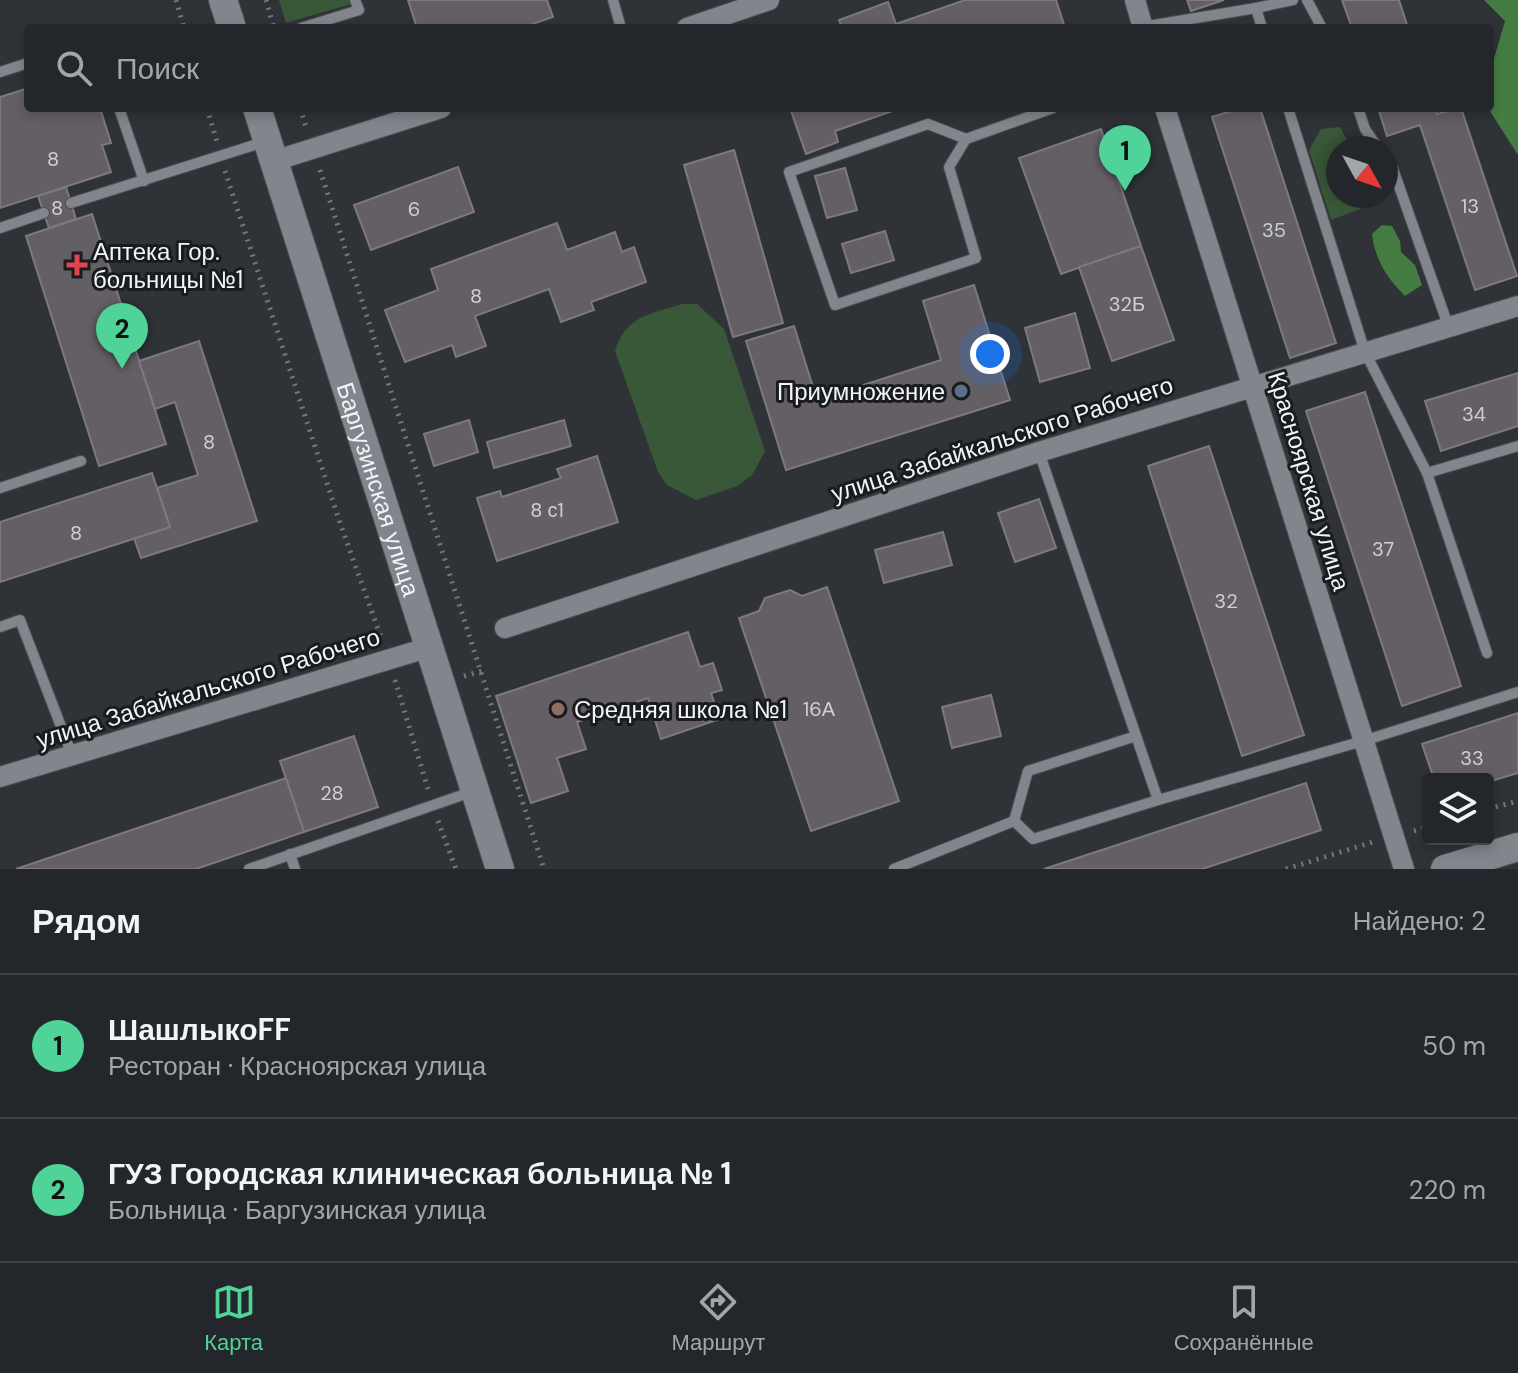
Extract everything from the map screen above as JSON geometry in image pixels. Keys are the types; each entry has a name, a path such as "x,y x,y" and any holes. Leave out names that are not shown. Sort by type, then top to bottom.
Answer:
{"main road":[{"path":"223,0 231,24"},
{"name":"Баргузинская улица","path":"258,112 500,869"},
{"path":"1445,869 1518,847"}],"street":[{"path":"699,24 769,0"},
{"path":"1135,0 1142,24"},
{"path":"270,151 313,149 429,112"},
{"name":"Красноярская улица","path":"1166,112 1404,869"},
{"name":"улица Забайкальского Рабочего","path":"505,628 1039,452 1518,306"},
{"name":"улица Забайкальского Рабочего","path":"0,777 430,647"}],"lane":[{"path":"314,24 359,10 355,0"},
{"path":"613,0 620,24"},
{"path":"1161,24 1293,0"},
{"path":"1307,0 1320,24"},
{"path":"1256,8 1261,24"},
{"path":"0,72 24,64"},
{"path":"120,112 144,181"},
{"path":"966,139 928,124 789,172 835,305 976,258 949,167 966,139 1042,112"},
{"path":"1289,112 1365,352 1427,473 1487,653"},
{"path":"1359,112 1370,136"},
{"path":"71,203 220,155 270,151"},
{"path":"1398,183 1449,328"},
{"path":"0,228 44,213"},
{"path":"1427,473 1518,446"},
{"path":"1039,452 1158,800"},
{"path":"0,488 81,461"},
{"path":"0,627 20,620 72,755"},
{"path":"1014,821 1033,839 1518,692"},
{"path":"1014,821 1028,771 1136,736"},
{"path":"249,869 475,790"},
{"path":"894,869 1014,821"},
{"path":"290,854 295,869"}],"path":[{"path":"176,0 183,24"},
{"path":"266,0 273,24"},
{"path":"208,112 340,523 389,660 432,805 456,869"},
{"path":"301,112 544,869"},
{"path":"1494,807 1518,801"},
{"path":"1286,869 1422,829"}],"green space":[{"path":"279,0 350,0 351,4 286,23"},
{"path":"1484,0 1518,0 1518,155 1491,112 1494,112 1494,58 1505,21"},
{"path":"1340,127 1345,136 1326,136 1326,204 1309,150 1321,129"},
{"path":"1327,208 1362,208 1331,220"},
{"path":"1382,225 1392,226 1400,241 1401,252 1415,265 1422,285 1405,296 1387,275 1376,252 1372,234"},
{"path":"682,304 697,304 724,329 765,451 752,475 737,486 696,500 667,485 658,472 615,351 633,323"}],"building":[{"path":"408,0 547,0 553,17 533,24 416,24"},
{"path":"965,0 1056,0 1064,24 896,24"},
{"path":"1187,0 1224,0 1191,11"},
{"path":"1342,0 1399,0 1407,24 1351,24"},
{"path":"888,2 896,24 840,24 839,20"},
{"path":"24,89 24,112 101,112 111,143 102,145 111,172 0,208 0,97"},
{"path":"791,112 890,112 835,131 838,142 806,154"},
{"path":"1228,112 1261,112 1336,343 1290,358 1212,117"},
{"path":"1379,112 1462,112 1517,276 1475,290 1420,125 1387,136"},
{"path":"1101,129 1141,246 1061,274 1019,158"},
{"path":"734,150 783,323 733,337 684,165"},
{"path":"458,167 474,212 371,250 354,205"},
{"path":"845,168 857,210 827,218 815,176"},
{"path":"66,187 76,219 49,228 38,196"},
{"path":"92,214 166,444 99,466 26,236"},
{"path":"557,223 567,250 615,232 622,252 634,247 646,282 591,302 594,310 561,322 549,289 475,316 486,346 456,357 452,345 405,362 385,310 438,290 431,269"},
{"path":"885,231 894,260 851,273 842,244"},
{"path":"1141,246 1174,340 1112,361 1079,267"},
{"path":"974,285 1010,400 786,470 746,341 794,326 817,400 941,360 923,301"},
{"path":"1075,313 1090,368 1040,382 1025,328"},
{"path":"199,341 257,521 141,558 134,538 170,527 157,488 198,475 175,402 155,409 139,361"},
{"path":"1518,373 1518,426 1441,451 1425,401"},
{"path":"1365,392 1461,686 1402,706 1306,411"},
{"path":"469,420 478,452 434,466 424,434"},
{"path":"564,420 571,446 494,468 487,442"},
{"path":"1209,446 1304,735 1242,756 1148,466"},
{"path":"597,456 618,522 497,561 477,498 500,491 502,497 561,478 557,469"},
{"path":"152,473 170,527 0,582 0,522"},
{"path":"1039,499 1056,548 1015,562 998,513"},
{"path":"943,532 952,565 884,583 875,550"},
{"path":"827,587 899,801 811,831 739,618 759,611 765,598 790,590 802,596"},
{"name":"Средняя школа №1","path":"688,632 700,667 713,663 722,690 711,693 720,719 661,739 648,698 577,722 586,749 557,758 568,791 531,803 496,696"},
{"path":"991,695 1001,736 952,748 942,707"},
{"path":"1518,713 1518,773 1494,780 1494,773 1432,773 1422,744"},
{"path":"354,736 378,807 304,832 280,761"},
{"path":"286,778 304,832 196,869 16,869"},
{"path":"1306,783 1321,830 1202,869 1044,869"}],"place":[{"name":"ШашлыкоFF","path":"1125,191"},
{"name":"Аптека Гор. больницы №1","path":"77,265"},
{"name":"ГУЗ Городская клиническая больница № 1","path":"122,369"},
{"name":"Приумножение","path":"961,391"},
{"name":"Средняя школа №1","path":"558,709"}]}
